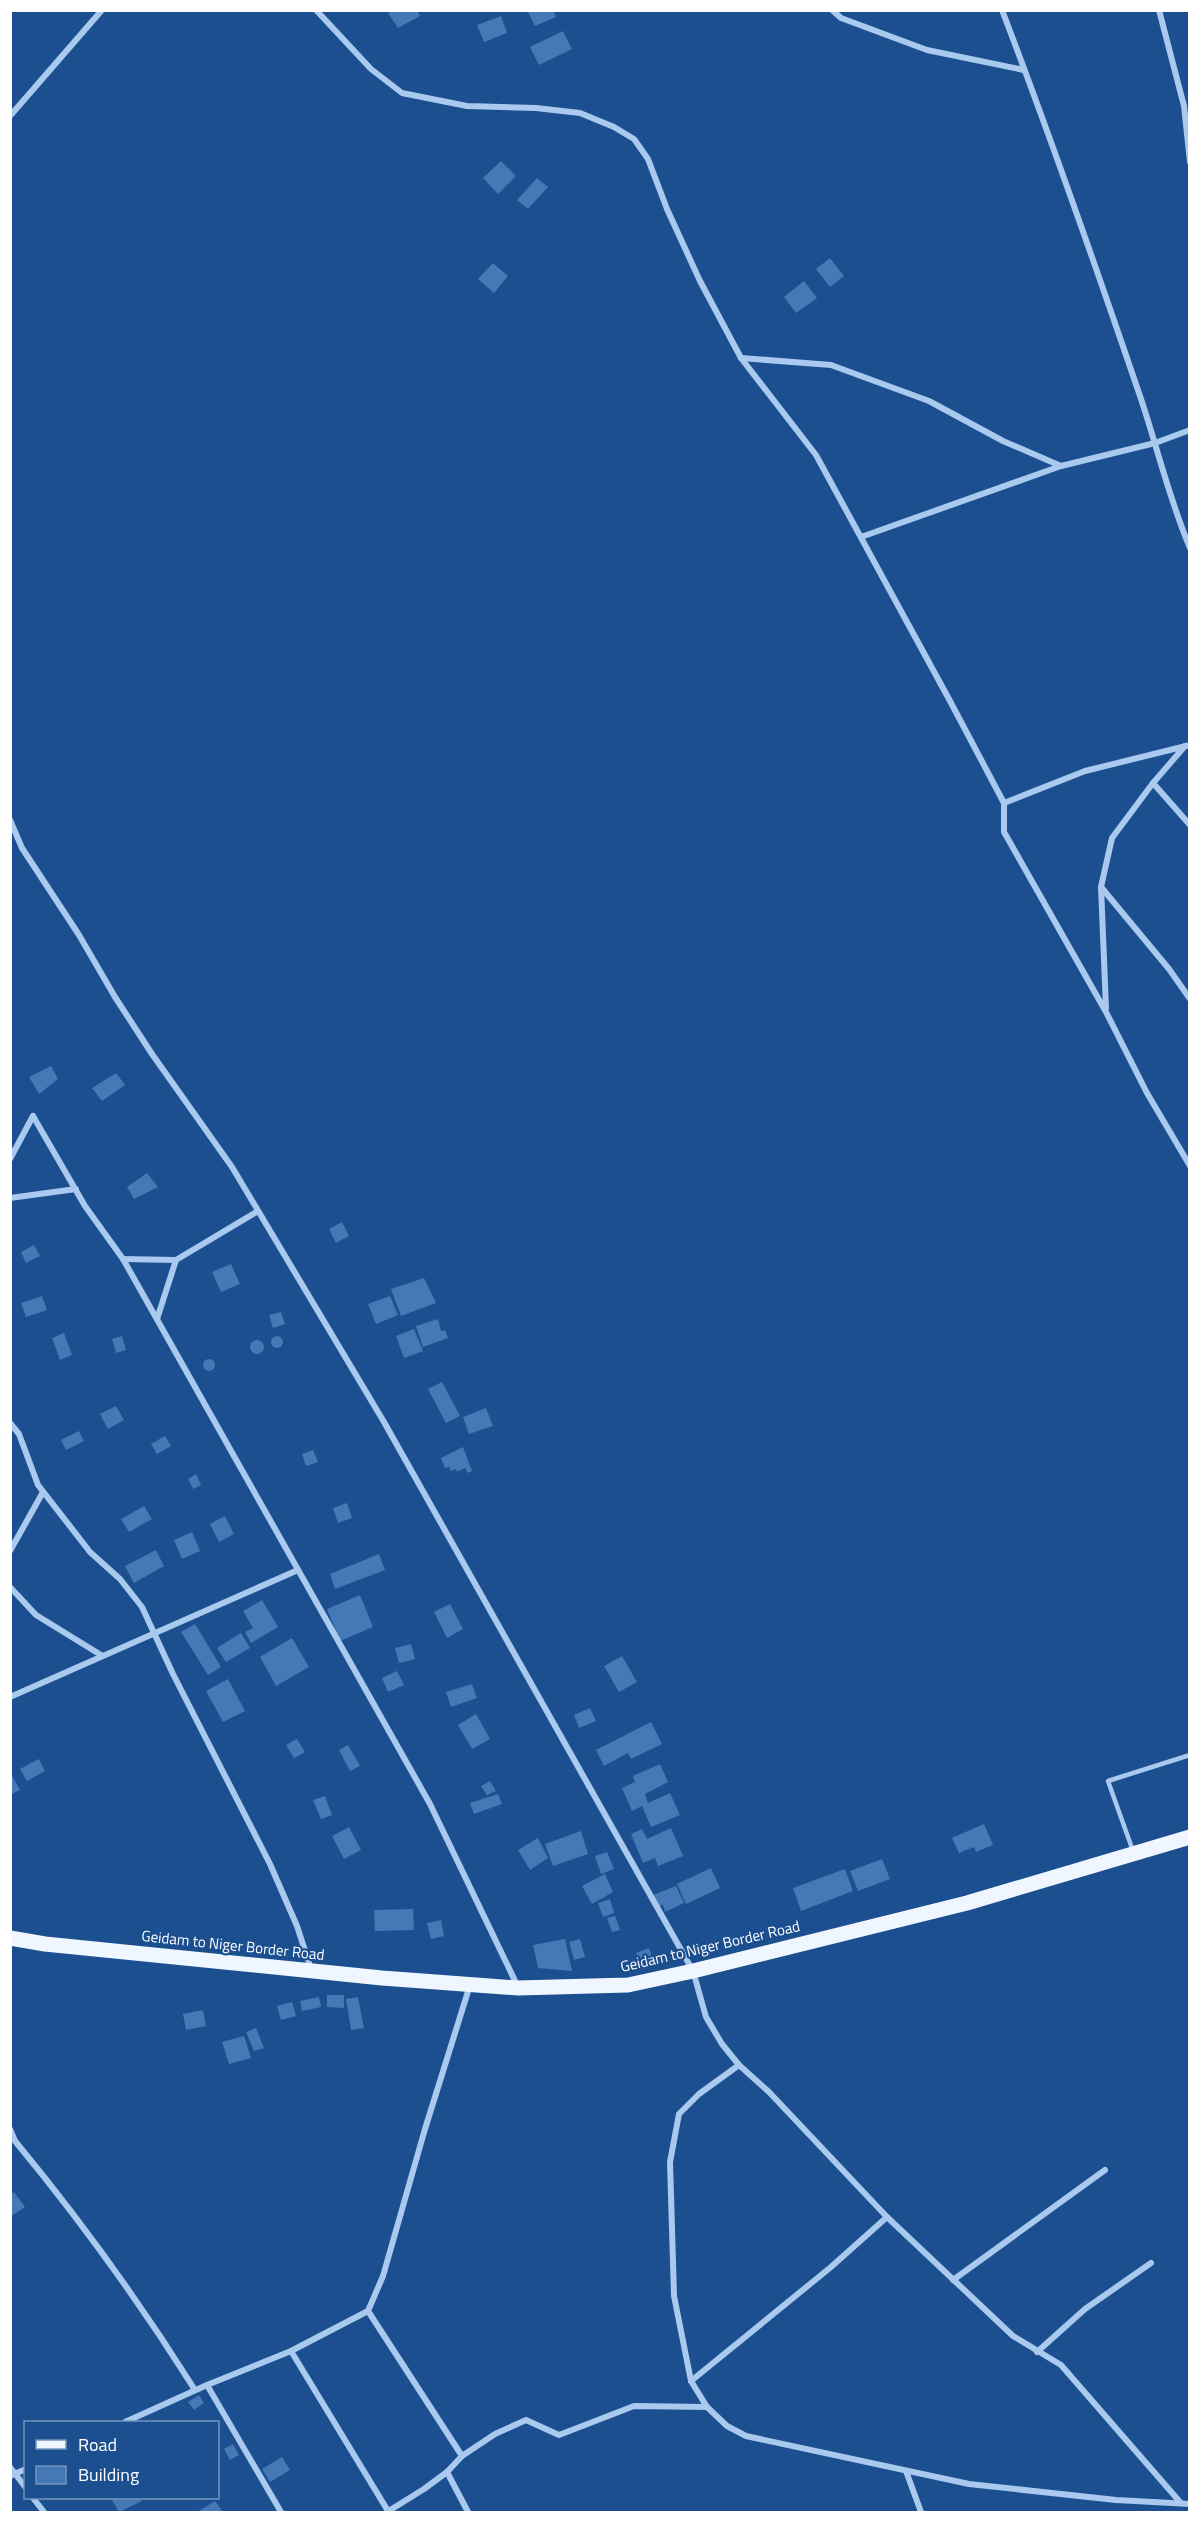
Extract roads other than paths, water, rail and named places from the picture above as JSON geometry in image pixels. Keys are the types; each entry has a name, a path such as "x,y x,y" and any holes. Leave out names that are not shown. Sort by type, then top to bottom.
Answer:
{"main road":[{"name":"Geidam to Niger Border Road","path":"10,1938 311,1970 518,1988 628,1985 967,1903 1190,1837"}],"street":[{"path":"10,116 102,10"},
{"path":"316,10 371,69 402,93 467,106 536,108 580,113 614,127 634,139 648,159 696,270 741,358 816,455 1005,803 1004,832 1189,1165"},
{"path":"832,10 841,18 927,50 1024,70"},
{"path":"1002,10 1059,161 1155,442 1179,522 1190,548"},
{"path":"1159,10 1184,106 1190,162"},
{"path":"741,358 831,365 929,401 1003,441 1061,466"},
{"path":"861,537 1061,466 1155,442 1190,430"},
{"path":"1005,803 1085,771 1187,746"},
{"path":"1106,1012 1101,887 1112,838 1154,783 1187,746"},
{"path":"1154,783 1190,825"},
{"path":"10,820 22,848 79,935 115,997 152,1054 232,1167 390,1432 693,1971 706,2017 722,2044 739,2065 769,2092 887,2217 953,2280 1013,2336 1061,2365 1180,2502"},
{"path":"1101,887 1169,969 1190,999"},
{"path":"10,1159 33,1116 76,1189 123,1259 430,1804 518,1988"},
{"path":"10,1198 76,1189"},
{"path":"123,1259 176,1260 258,1211"},
{"path":"157,1319 176,1260"},
{"path":"10,1423 19,1434 38,1485 43,1492 90,1552 120,1579 142,1606 270,1864 297,1926 311,1970"},
{"path":"10,1551 43,1492"},
{"path":"10,1697 298,1570"},
{"path":"10,1587 36,1615 101,1655"},
{"path":"127,2421 195,2390 291,2351 368,2311 383,2276 425,2129 471,1984"},
{"path":"739,2065 699,2094 679,2115 670,2162 674,2296 691,2381 707,2407 727,2426 746,2436 969,2484 1116,2500 1190,2504"},
{"path":"10,2129 15,2141 69,2207 145,2310 195,2390"},
{"path":"953,2280 1105,2170"},
{"path":"691,2381 831,2267 887,2217"},
{"path":"1037,2352 1085,2309 1151,2263"},
{"path":"368,2311 462,2456"},
{"path":"291,2351 388,2512 447,2472 462,2456 495,2434 526,2420 559,2435 634,2406 707,2407"},
{"path":"207,2385 281,2512"},
{"path":"10,2467 13,2475 24,2486"},
{"path":"906,2471 921,2512"},
{"path":"447,2472 468,2512"},
{"path":"34,2499 44,2512"}],"lane":[{"path":"1134,1854 1108,1781 1190,1755"}]}
